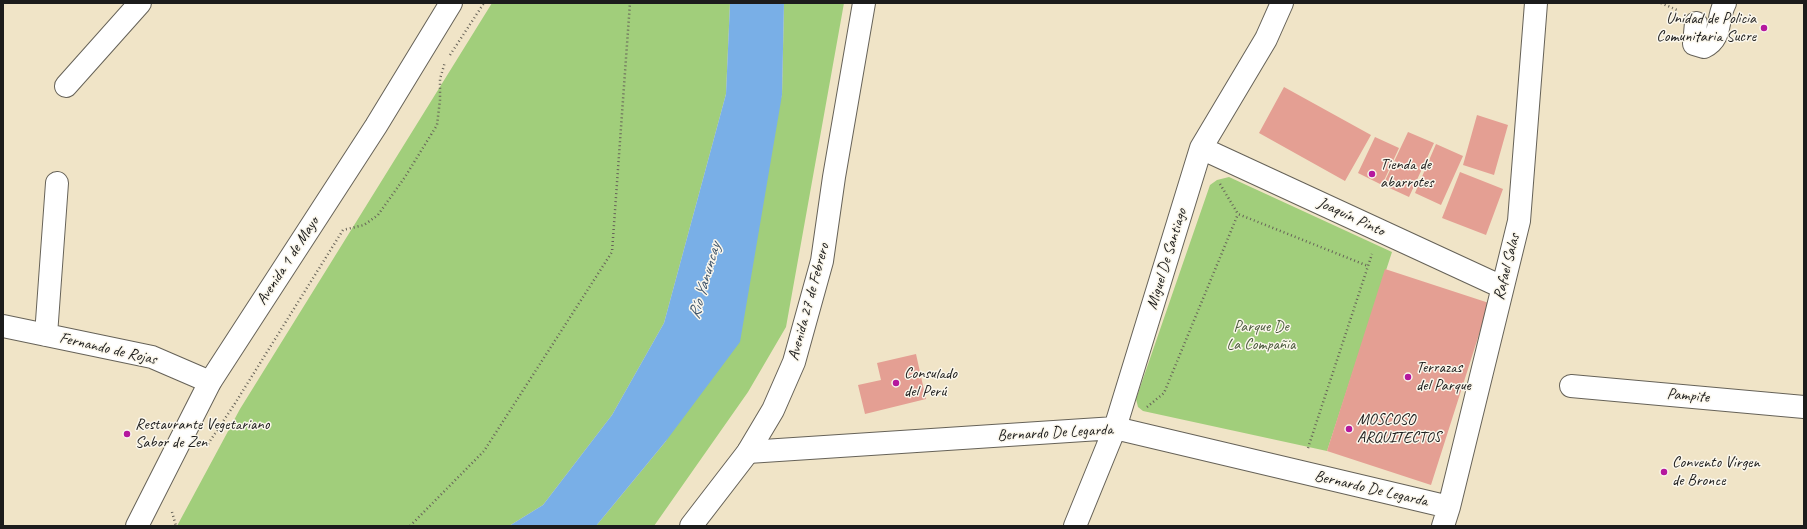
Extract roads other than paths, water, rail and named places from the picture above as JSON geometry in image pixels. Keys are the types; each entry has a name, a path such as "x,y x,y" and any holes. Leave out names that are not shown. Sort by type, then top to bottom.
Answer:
{"street":[{"path":"66,86 140,3"},
{"name":"Avenida 1 de Mayo","path":"137,526 210,382 376,126 451,3"},
{"name":"Avenida 27 de Febrero","path":"691,526 748,452 773,410 794,362 822,261 836,162 864,3"},
{"name":"Miguel De Santiago","path":"1075,526 1115,428 1202,148 1266,39 1282,3"},
{"name":"Rafael Salas","path":"1446,516 1519,221 1536,3"},
{"path":"1696,23 1694,44 1704,47 1712,44 1717,36 1721,10 1725,3"},
{"name":"Joaquín Pinto","path":"1202,148 1502,287"},
{"path":"46,335 57,183"},
{"name":"Fernando de Rojas","path":"3,326 152,357 210,382"},
{"name":"Pampite","path":"1571,386 1804,407"},
{"name":"Bernardo De Legarda","path":"748,452 1115,428 1302,472 1446,516"}],"water":[{"name":"Río Yanuncay","path":"730,3 784,3 782,95 740,342 666,441 596,526 509,526 543,505 612,415 664,323 726,94"}],"place":[{"name":"Unidad de Policia Comunitaria Sucre","path":"1764,28"},
{"name":"Tienda de abarrotes","path":"1372,174"},
{"name":"Terrazas del Parque","path":"1408,377"},
{"name":"Consulado del Perú","path":"896,383"},
{"name":"MOSCOSO ARQUITECTOS","path":"1349,429"},
{"name":"Restaurante Vegetariano Sabor de Zen","path":"127,434"},
{"name":"Convento Virgen de Bronce","path":"1664,472"}],"park label":[{"name":"Parque De La Compañia","path":"1261,336"}]}
